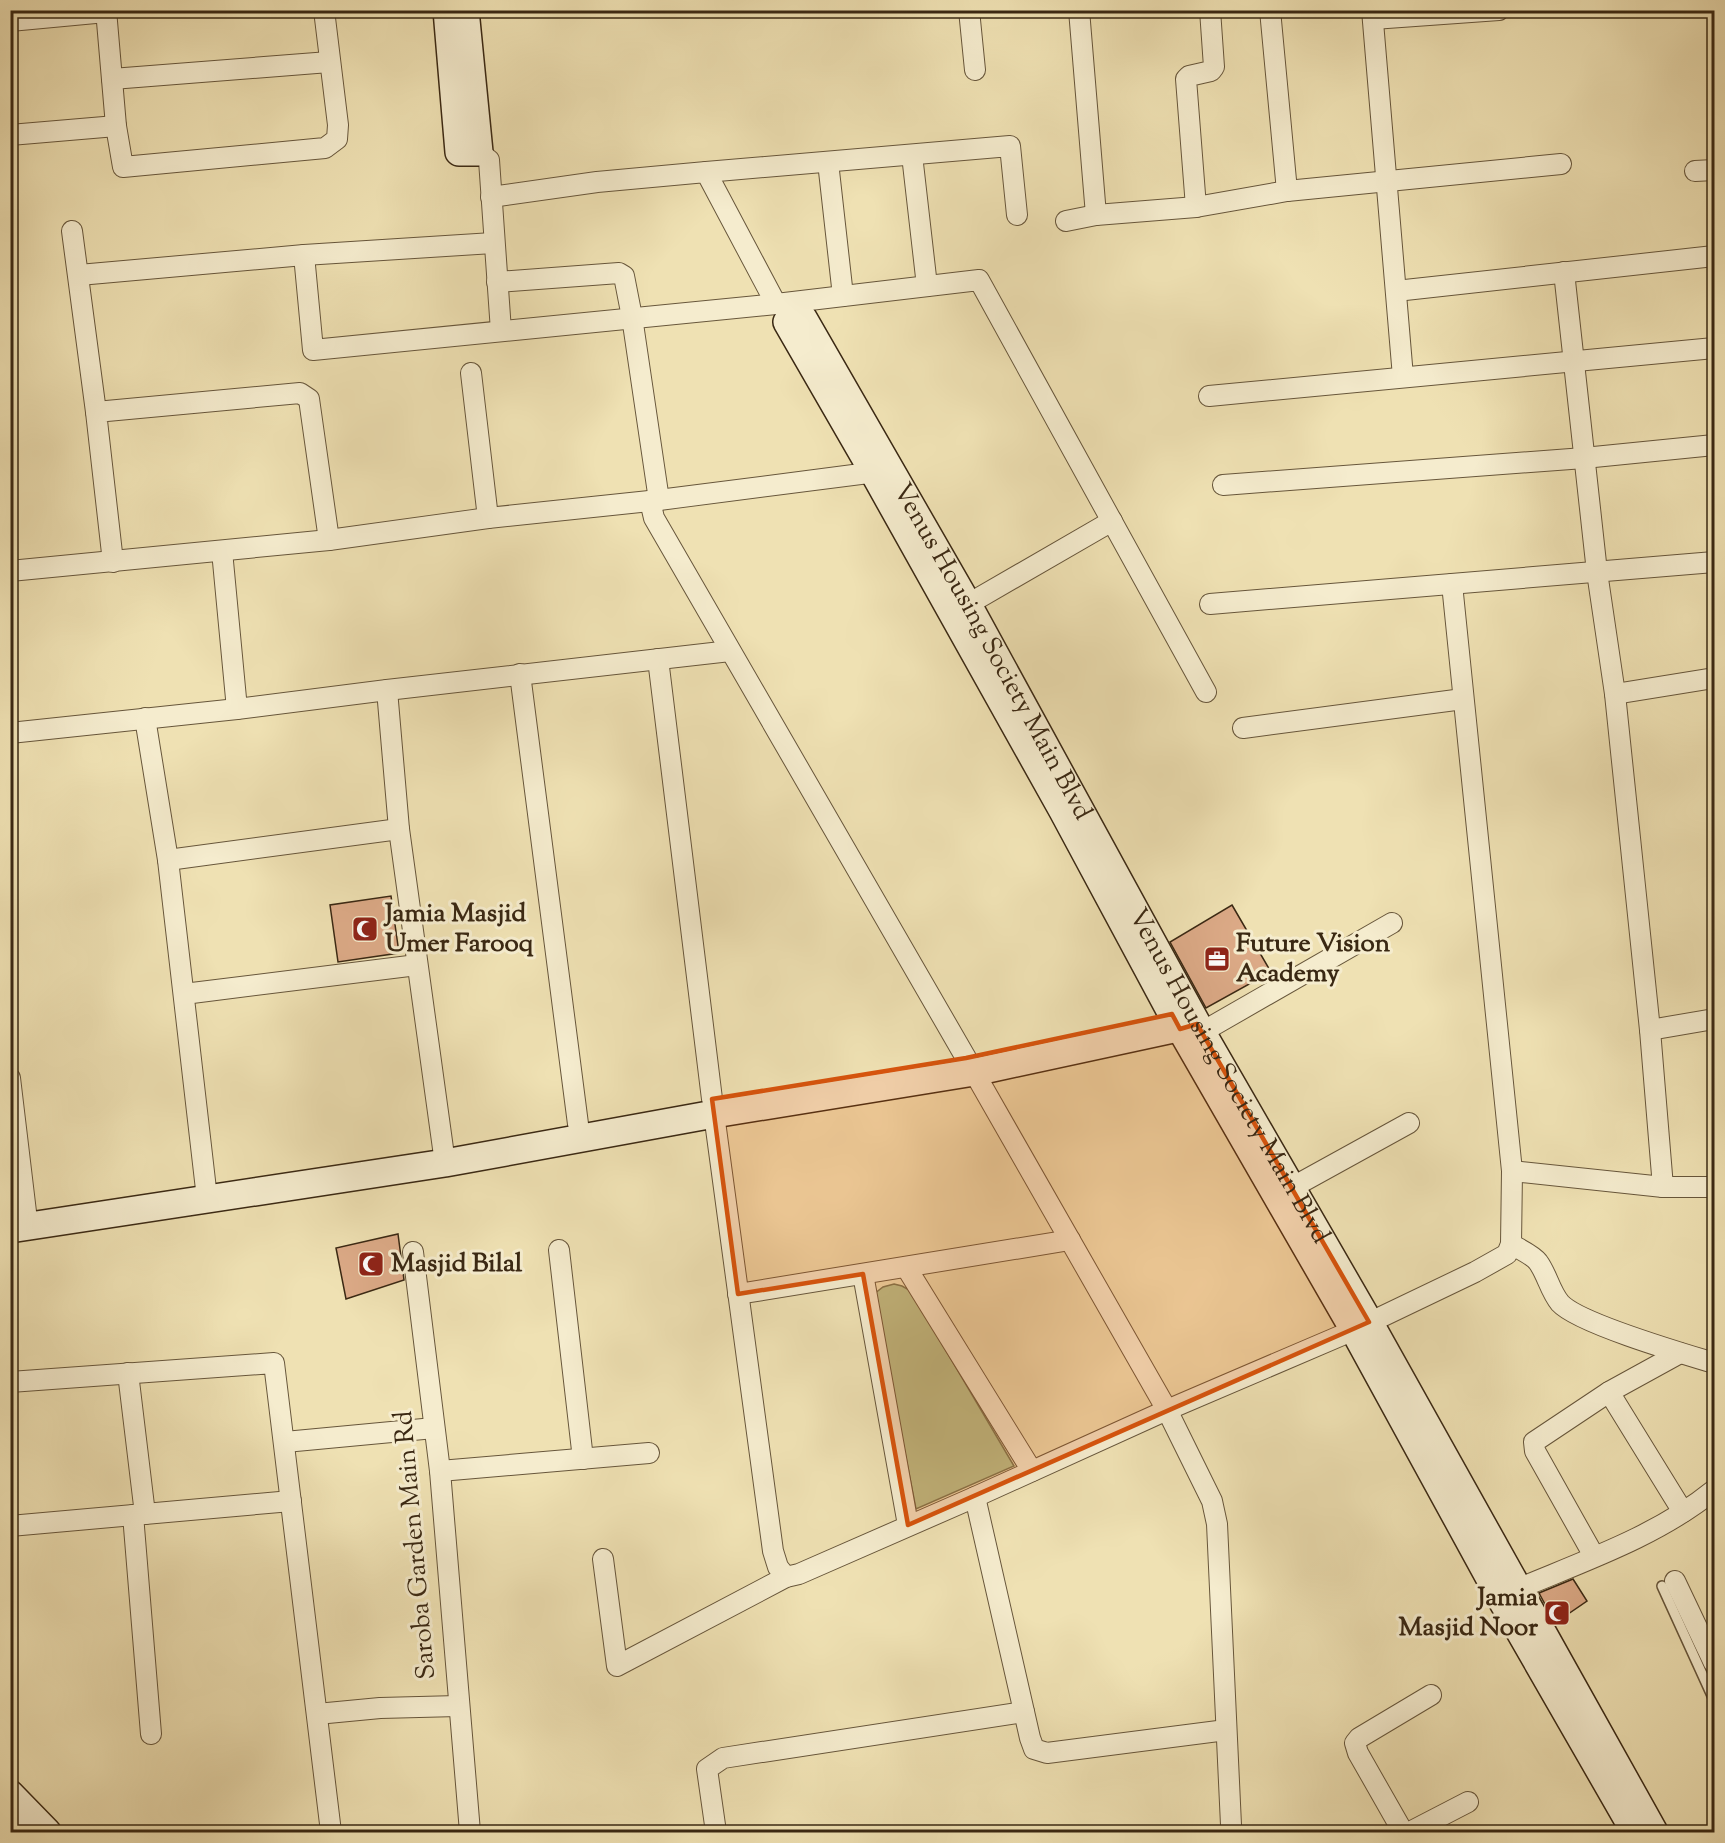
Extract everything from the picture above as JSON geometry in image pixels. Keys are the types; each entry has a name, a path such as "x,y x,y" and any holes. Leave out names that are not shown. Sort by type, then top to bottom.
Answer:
{"street":[{"path":"10,21 106,11 116,126 123,167 325,148 337,139 338,125 324,10"},
{"path":"447,10 459,152 479,152 489,160 493,243 501,331"},
{"path":"465,10 479,152"},
{"path":"969,10 975,70"},
{"path":"1078,10 1096,215"},
{"path":"1196,207 1186,79 1189,76 1211,72 1214,69 1210,10"},
{"path":"1270,10 1287,191"},
{"path":"1403,377 1373,15 1499,10"},
{"path":"112,79 329,62"},
{"path":"10,135 116,126"},
{"path":"491,197 597,182 1010,146 1017,216"},
{"path":"912,155 927,286"},
{"path":"828,162 843,296"},
{"path":"1066,221 1096,215 1196,207 1287,191 1561,164"},
{"path":"706,172 789,315"},
{"path":"72,231 113,562"},
{"path":"79,275 304,255 493,243"},
{"path":"304,255 314,350 632,317 789,315 843,296 979,280 1206,692"},
{"path":"1396,291 1714,256"},
{"path":"1564,272 1597,572 1615,694 1650,1030 1663,1187"},
{"path":"497,282 619,273 624,276 632,317 654,500 654,518 1167,1410 1212,1501 1217,1524 1231,1825"},
{"name":"Venus Housing Society Main Blvd","path":"789,315 882,471 960,609 1063,811 1188,1021 1361,1326 1509,1593 1635,1833"},
{"path":"1209,396 1714,348"},
{"path":"471,373 488,518"},
{"path":"96,412 300,393 309,399 329,540"},
{"path":"1222,485 1584,458 1714,445"},
{"path":"10,571 329,540 488,518 882,471"},
{"path":"960,609 1112,521"},
{"path":"222,551 237,709"},
{"path":"1210,604 1714,562"},
{"path":"603,1559 617,1666 786,1577 800,1574 1361,1326 1475,1272 1507,1254 1511,1244 1512,1171 1452,584"},
{"path":"10,733 237,709 730,651"},
{"path":"658,659 713,1107 773,1551 778,1567 786,1577"},
{"path":"520,674 580,1131"},
{"path":"1615,694 1714,678"},
{"path":"387,690 399,829 444,1156"},
{"path":"1243,728 1464,699"},
{"path":"145,718 168,860 206,1192"},
{"path":"168,860 399,829"},
{"path":"10,1078 19,1220 139,1197 206,1192 444,1156 713,1107 970,1065 1188,1021 1392,923"},
{"path":"184,994 417,965"},
{"path":"1650,1030 1714,1019"},
{"path":"1283,1192 1408,1123"},
{"path":"1512,1171 1663,1187 1714,1187"},
{"path":"738,1294 1070,1240"},
{"path":"1511,1244 1538,1261 1547,1282 1561,1304 1587,1319 1714,1363"},
{"path":"560,1250 583,1459"},
{"name":"Saroba Garden Main Rd","path":"413,1252 440,1471 470,1833"},
{"path":"906,1267 1032,1471"},
{"path":"863,1274 908,1525"},
{"path":"1594,1556 1535,1451 1534,1442 1609,1392 1680,1353"},
{"path":"10,1382 274,1363 331,1833"},
{"path":"128,1373 139,1515 151,1734"},
{"path":"1609,1392 1683,1512"},
{"path":"285,1442 434,1428"},
{"path":"440,1471 649,1453"},
{"path":"1509,1593 1638,1538 1683,1512 1714,1490"},
{"path":"975,1497 1034,1749 1047,1752 1226,1730"},
{"path":"10,1526 291,1501"},
{"path":"1668,1583 1714,1664"},
{"name":"Venus Housing Society Main Blvd","path":"1509,1593 1654,1833"},
{"path":"1403,1833 1358,1753 1355,1743 1359,1738 1431,1695"},
{"path":"317,1714 380,1708 458,1706"},
{"path":"716,1833 707,1769 723,1758 1024,1712"},
{"path":"10,1794 47,1833"},
{"path":"1410,1833 1468,1802"},
{"path":"10,1823 20,1833"}],"lane":[{"path":"1668,1583 1714,1700"}],"highlighted area":[{"path":"1172,1014 1180,1029 1197,1024 1369,1322 908,1525 863,1274 738,1294 712,1099 966,1058"}],"green space":[{"path":"894,1284 911,1291 1014,1466 916,1509 874,1294 883,1287"}],"building":[{"name":"Jamia Masjid Umer Farooq","path":"391,896 399,953 338,962 330,905"},
{"name":"Future Vision Academy","path":"1232,905 1271,972 1206,1008 1170,942"},
{"name":"Masjid Bilal","path":"398,1234 404,1280 346,1299 336,1248"},
{"name":"Jamia Masjid Noor","path":"1573,1579 1587,1601 1555,1623 1539,1593"}],"place":[{"name":"Jamia Masjid Umer Farooq","path":"365,929"},
{"name":"Future Vision Academy","path":"1217,959"},
{"name":"Masjid Bilal","path":"371,1264"},
{"name":"Jamia Masjid Noor","path":"1557,1613"}]}
